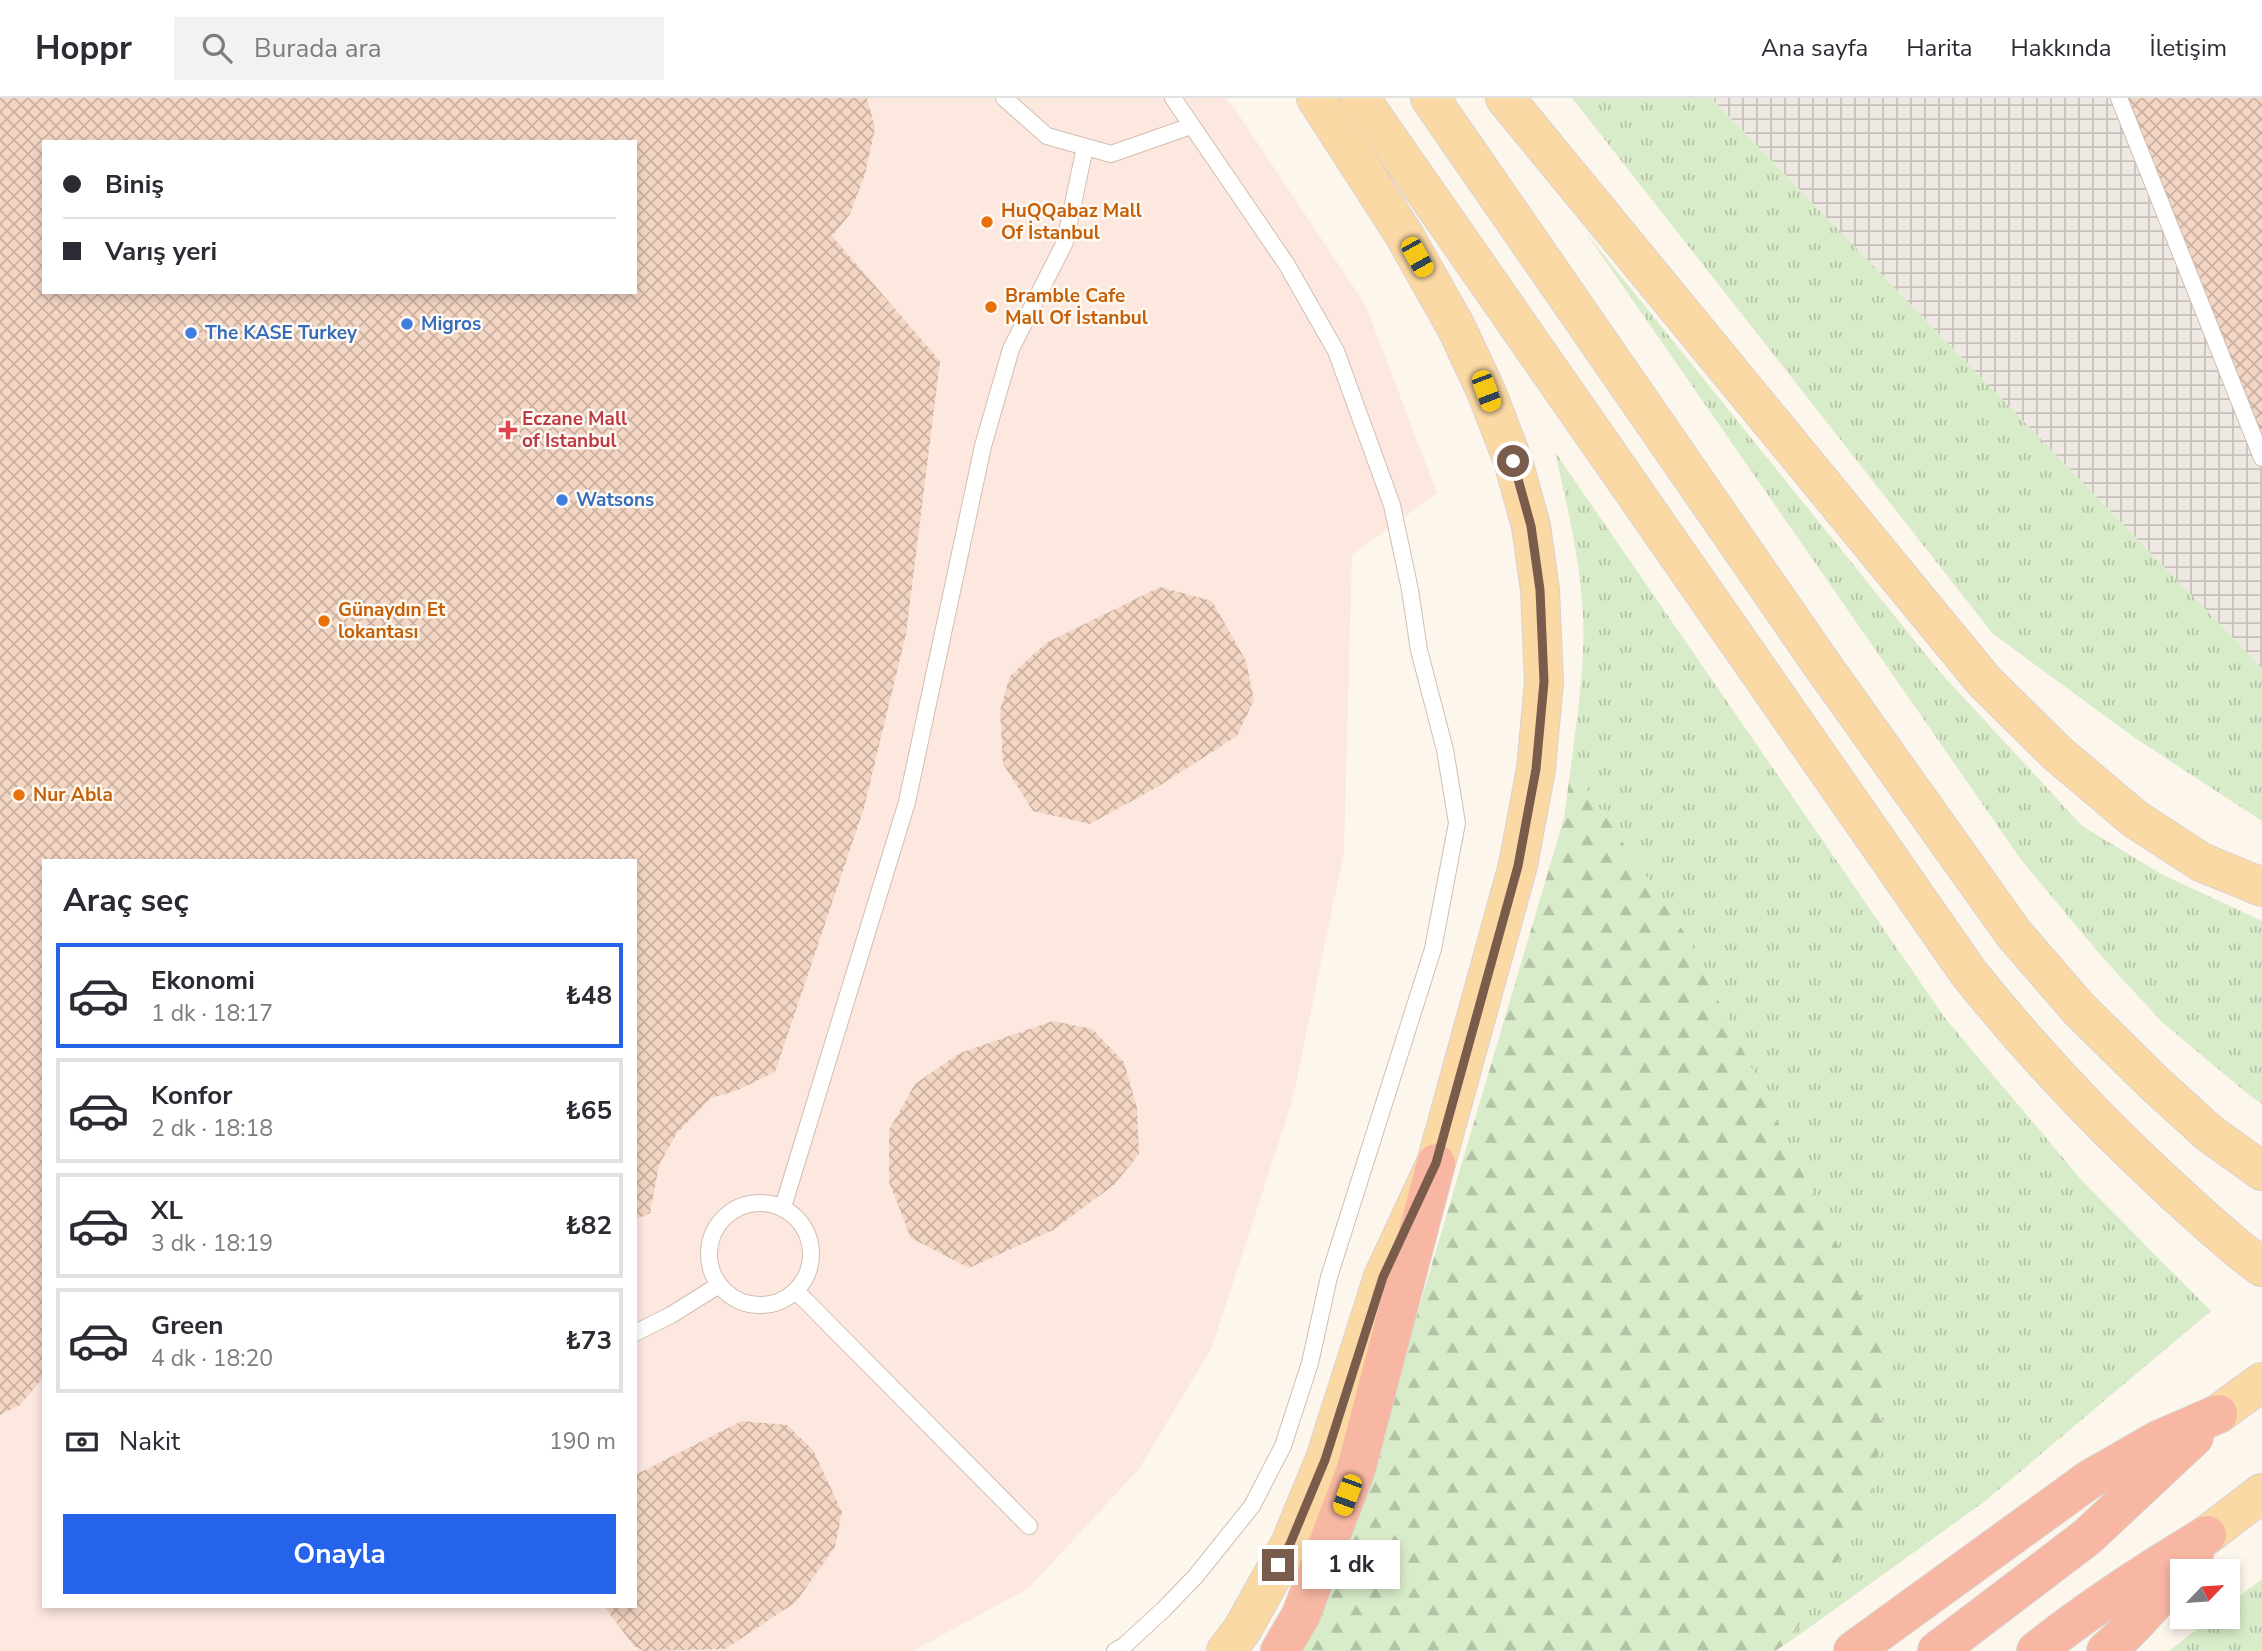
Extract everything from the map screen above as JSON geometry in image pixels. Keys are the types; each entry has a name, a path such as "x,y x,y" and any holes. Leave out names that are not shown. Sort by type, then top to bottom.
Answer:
{"highway":[{"path":"1280,1651 1301,1615 1356,1469 1436,1163"},
{"path":"1853,1651 2090,1479 2158,1440 2218,1414"},
{"path":"1937,1651 2087,1537 2218,1414"},
{"path":"2036,1651 2144,1572 2207,1535"},
{"path":"2106,1651 2129,1632 2207,1535"}],"main road":[{"path":"1226,1651 1242,1630 1290,1544 1325,1460 1383,1277 1436,1163 1518,866 1536,769 1544,682 1540,590 1531,526 1513,461 1486,391 1456,327 1404,233 1316,98"},
{"path":"1360,98 1968,972 2016,1032 2064,1085 2142,1163 2249,1258"},
{"path":"1430,98 1820,663 2014,934 2079,1009 2153,1082 2208,1133 2262,1171"},
{"path":"1505,98 1984,681 2058,754 2135,819 2201,862 2262,887"},
{"path":"2218,1414 2262,1382"},
{"path":"2207,1535 2262,1493"}],"lane":[{"path":"1004,98 1047,136 1111,154 1191,126"},
{"path":"1115,1651 1145,1627 1195,1577 1252,1506 1283,1446 1310,1363 1329,1277 1433,950 1457,822 1445,750 1419,650 1410,590 1392,505 1336,351 1287,265 1173,98"},
{"path":"2119,98 2262,458"},
{"path":"783,1207 908,802 983,446 1011,349 1065,242 1085,147"},
{"path":"767,1202 783,1207 797,1217 811,1246 811,1263 806,1278 796,1291 782,1301 765,1305 747,1304 732,1297 719,1285 711,1269 708,1252 712,1235 720,1220 733,1209 750,1203 767,1202"},
{"path":"637,1332 671,1315 719,1285"},
{"path":"796,1291 1029,1526"}],"shaded area":[{"path":"0,98 1225,98 1365,304 1437,493 1352,555 1344,852 1292,1102 1212,1347 1139,1469 1029,1588 913,1651 0,1651"},
{"path":"1711,98 2262,98 2262,668"}],"green space":[{"path":"1572,98 1711,98 2262,668 2262,821 2135,738 1993,634"},
{"path":"1586,233 1939,671 2082,826 2163,875 2262,921 2262,1104 2161,1021 2103,958 2022,861"},
{"path":"1555,452 1945,1018 2084,1183 2211,1311 1984,1502 1789,1642 1870,1508 1889,1361 1833,1235 1688,938 1571,766 1581,683 1583,621 1575,544"},
{"path":"1571,766 1688,938 1833,1235 1889,1361 1870,1508 1789,1642 1775,1651 1303,1651 1340,1575 1564,818"},
{"path":"2262,1579 2262,1651 2169,1651 2197,1629 2240,1629 2240,1596"}],"building":[{"path":"0,98 867,98 875,128 865,174 850,214 832,236 940,361 906,634 864,808 775,1072 736,1091 711,1098 677,1133 659,1165 650,1213 637,1219 637,859 42,859 42,1379 20,1405 0,1415"},
{"path":"2126,98 2262,98 2262,446"},
{"path":"1160,587 1212,601 1246,661 1254,700 1237,736 1159,786 1090,824 1033,811 1003,764 1000,710 1010,676 1046,643"},
{"path":"1053,1021 1092,1029 1124,1062 1137,1108 1139,1154 1114,1185 1053,1230 969,1268 911,1238 889,1182 889,1130 915,1084 960,1053"},
{"path":"742,1421 787,1425 813,1450 842,1512 835,1547 796,1602 725,1649 644,1651 634,1646 606,1608 637,1608 637,1474"}],"place":[{"name":"HuQQabaz Mall Of İstanbul","path":"987,222"},
{"name":"Bramble Cafe Mall Of İstanbul","path":"991,307"},
{"name":"Migros","path":"407,324"},
{"name":"The KASE Turkey","path":"191,333"},
{"name":"Eczane Mall of Istanbul","path":"508,430"},
{"name":"Watsons","path":"562,500"},
{"name":"Günaydın Et lokantası","path":"324,621"},
{"name":"Nur Abla","path":"19,795"}],"route":[{"path":"1278,1565 1290,1544 1325,1460 1383,1277 1436,1163 1518,866 1536,769 1544,682 1540,590 1531,526 1513,461"}]}
